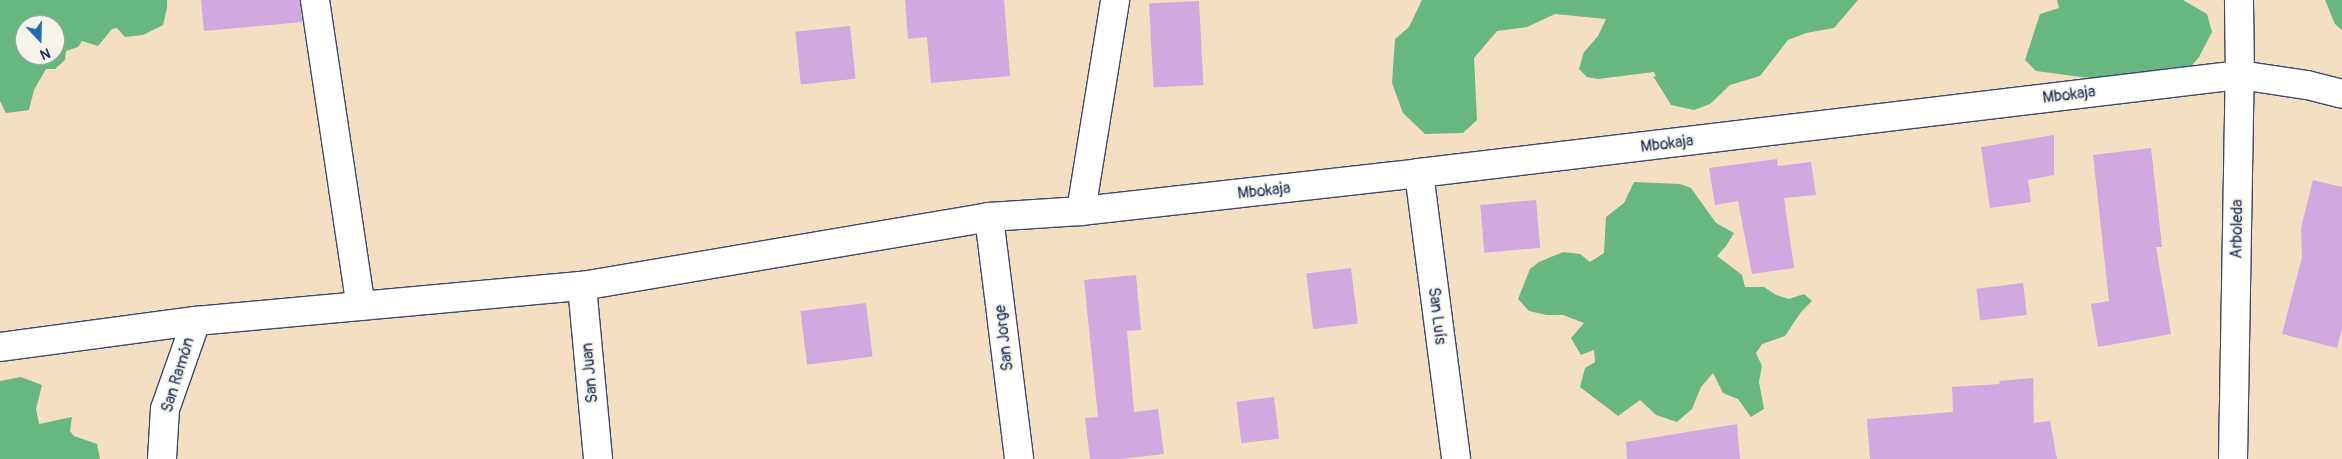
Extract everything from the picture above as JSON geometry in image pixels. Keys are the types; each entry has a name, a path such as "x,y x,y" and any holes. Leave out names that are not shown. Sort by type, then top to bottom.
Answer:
{"street":[{"path":"315,0 361,306"},
{"path":"1081,211 1115,0"},
{"name":"Arboleda","path":"2233,459 2240,75 2239,0"},
{"name":"Mbokaja","path":"0,348 196,321 582,286 989,217 1081,211 1419,173 2240,75 2307,85 2342,94"},
{"name":"San Luís","path":"1419,173 1456,459"},
{"name":"San Jorge","path":"989,217 1019,459"},
{"name":"San Juan","path":"582,286 598,459"},
{"name":"San Ramón","path":"162,459 165,409 196,321"}],"green space":[{"path":"0,0 167,0 163,25 143,35 125,37 117,28 112,29 98,46 82,41 78,47 66,51 65,60 65,15 15,15 15,65 59,65 55,69 46,69 34,90 29,110 6,113 0,101"},
{"path":"1422,0 1858,0 1834,28 1806,33 1788,40 1760,76 1730,85 1710,104 1694,110 1671,105 1653,76 1656,77 1654,72 1598,79 1587,77 1579,69 1584,52 1598,36 1606,19 1555,14 1527,27 1497,31 1474,58 1477,120 1463,133 1425,134 1403,113 1392,83 1395,39 1409,27"},
{"path":"2057,0 2183,0 2207,14 2212,32 2199,57 2183,76 2113,89 2089,78 2036,71 2025,60 2040,14 2059,8"},
{"path":"2325,0 2342,0 2342,30 2335,24"},
{"path":"1634,182 1680,184 1691,188 1716,223 1734,233 1717,256 1742,275 1745,287 1764,287 1776,295 1789,299 1804,294 1812,301 1801,312 1785,336 1762,344 1756,353 1762,366 1759,382 1764,409 1751,417 1738,399 1723,393 1713,373 1701,387 1692,409 1677,422 1656,415 1640,400 1618,416 1580,387 1585,368 1595,362 1594,350 1581,355 1571,338 1584,323 1563,315 1547,315 1529,311 1518,299 1530,269 1539,262 1563,252 1580,254 1590,262 1604,253 1606,217 1624,203"},
{"path":"21,377 42,385 36,409 39,424 72,417 70,431 74,436 97,444 100,459 0,459 0,381"}],"building":[{"path":"201,0 300,0 302,22 204,31"},
{"path":"905,0 1004,0 1010,76 931,83 927,37 908,39"},
{"path":"1199,1 1203,85 1153,88 1149,4"},
{"path":"850,26 856,79 801,84 795,32"},
{"path":"2054,135 2054,175 2028,180 2031,202 1990,208 1981,147"},
{"path":"2151,148 2162,247 2156,247 2171,334 2098,347 2091,304 2109,301 2093,155"},
{"path":"1777,159 1778,166 1811,162 1816,195 1784,198 1794,268 1752,274 1738,201 1715,205 1709,168"},
{"path":"2313,180 2342,187 2342,328 2337,348 2282,334 2302,257 2301,228"},
{"path":"1536,200 1540,248 1484,253 1480,205"},
{"path":"1351,268 1358,324 1313,329 1306,273"},
{"path":"1136,275 1141,330 1127,331 1134,412 1158,409 1164,454 1121,459 1090,459 1085,418 1098,417 1084,280"},
{"path":"2023,283 2027,315 1980,320 1976,289"},
{"path":"866,303 873,357 807,365 800,311"},
{"path":"2033,378 2034,423 2050,421 2057,459 1870,459 1867,419 1953,412 1952,387 2000,384 1999,381"},
{"path":"1274,397 1279,439 1241,443 1236,402"},
{"path":"1737,424 1740,459 1627,459 1626,442"}]}
